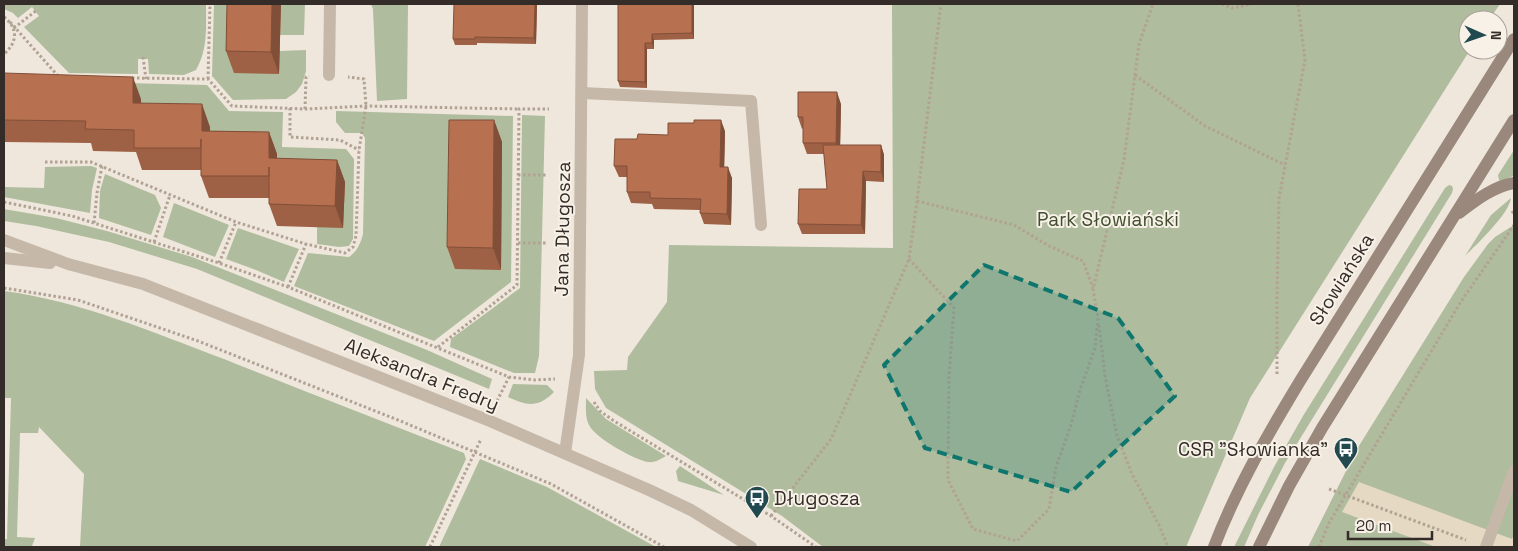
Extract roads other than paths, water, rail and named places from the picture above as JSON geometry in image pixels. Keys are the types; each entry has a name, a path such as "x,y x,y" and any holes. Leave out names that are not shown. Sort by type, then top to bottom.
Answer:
{"main road":[{"name":"Słowiańska","path":"1214,547 1240,488 1272,428 1514,39"},
{"path":"1259,547 1289,486 1322,428 1514,120"},
{"path":"1453,218 1476,200 1498,188 1514,183"}],"street":[{"path":"329,75 330,4"},
{"name":"Jana Długosza","path":"565,453 579,346 582,4"},
{"path":"582,93 751,101 761,225"},
{"name":"Aleksandra Fredry","path":"4,240 68,264 143,284 490,421 691,510 751,547"},
{"name":"Aleksandra Fredry","path":"4,258 68,264"},
{"path":"1480,546 1514,471"}],"place":[{"name":"CSR \"Słowianka\"","path":"1346,470"},
{"name":"Długosza","path":"757,519"}],"park label":[{"name":"Park Słowiański","path":"1108,219"}]}
